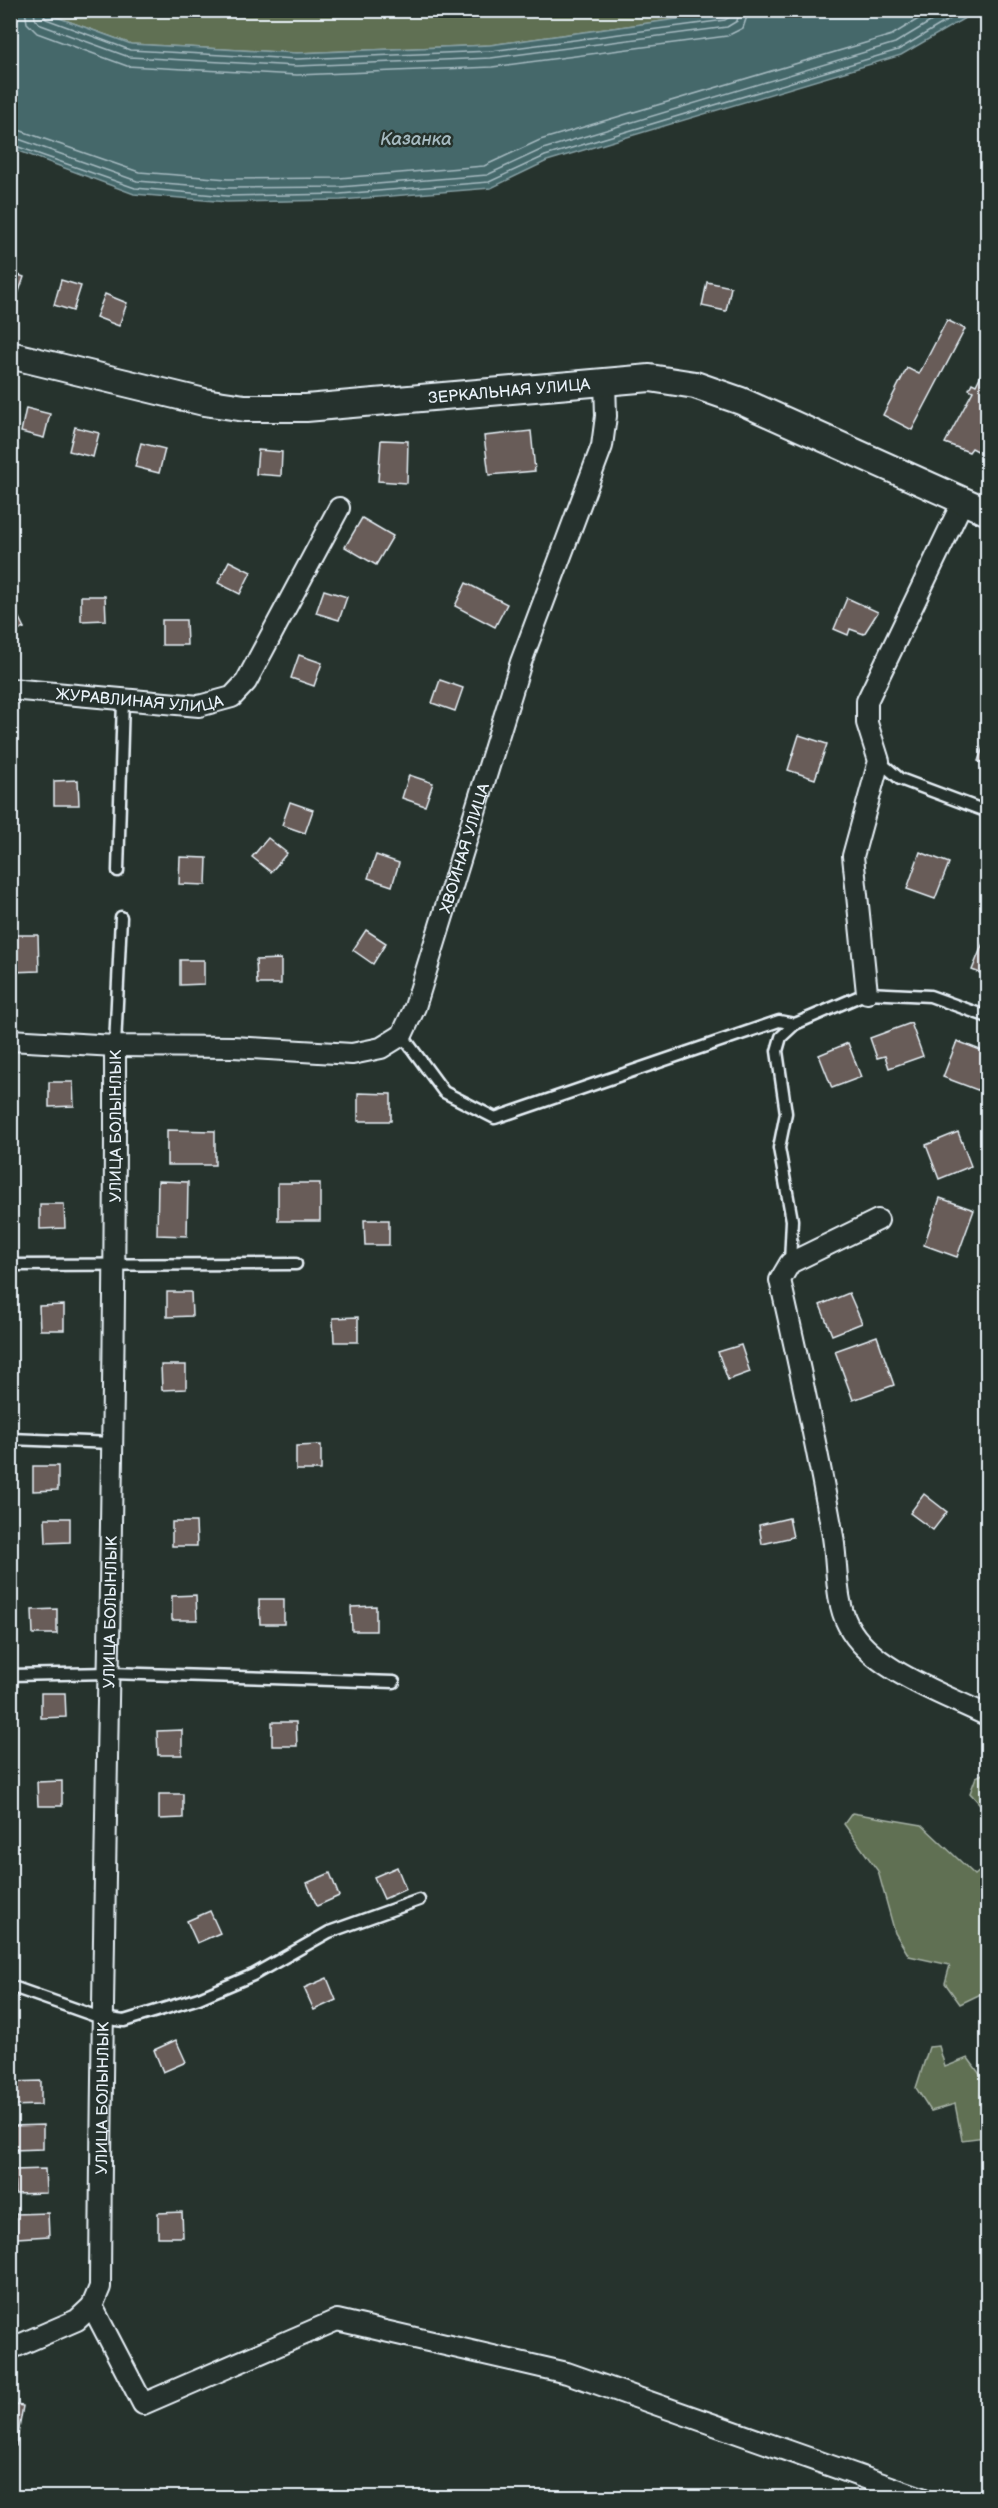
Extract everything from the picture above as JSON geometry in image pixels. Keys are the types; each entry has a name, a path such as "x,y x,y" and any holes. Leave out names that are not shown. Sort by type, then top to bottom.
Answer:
{"street":[{"name":"ЗЕРКАЛЬНАЯ УЛИЦА","path":"10,355 204,402 244,408 306,408 650,378 695,385 741,401 987,512"},
{"name":"ХВОЙНАЯ УЛИЦА","path":"402,1035 415,1007 521,662 602,446 606,416 605,381"},
{"path":"867,993 853,856 879,761 867,723 867,701 963,501"},
{"name":"ЖУРАВЛИНАЯ УЛИЦА","path":"10,689 199,706 232,697 246,682 339,508"},
{"path":"10,1040 115,1046 233,1047 352,1054 381,1048 402,1035"},
{"name":"УЛИЦА БОЛЫНЛЫК","path":"92,2306 100,2287 101,2018 113,1443 115,1046"},
{"path":"878,1220 790,1263 780,1280 819,1455 834,1537 838,1583 847,1624 863,1645 888,1666 987,1716"},
{"path":"10,2349 77,2320 92,2306 143,2404 337,2320 567,2373 922,2498"}],"lane":[{"path":"118,871 123,699"},
{"path":"879,761 900,779 987,812"},
{"name":"УЛИЦА БОЛЫНЛЫК","path":"115,1046 121,917"},
{"path":"790,1263 792,1220 779,1148 786,1113 777,1051 781,1037 795,1024 867,993 930,996 987,1017"},
{"path":"402,1035 444,1092 495,1118 780,1021 795,1024"},
{"path":"10,1265 296,1264"},
{"path":"10,1439 113,1443"},
{"path":"10,1675 110,1673 394,1682"},
{"path":"10,1986 101,2018 124,2021 199,1998 253,1975 329,1932 419,1900"}],"green space":[{"path":"40,11 735,11 490,45 297,53 131,44"},
{"path":"987,1772 987,1812 970,1793 976,1777"},
{"path":"852,1813 922,1825 975,1875 987,1865 987,1991 960,2004 945,1983 950,1965 909,1956 895,1933 878,1871 844,1824"},
{"path":"939,2046 945,2067 968,2058 987,2084 987,2140 985,2137 962,2140 955,2104 931,2111 916,2088 929,2047"}],"water":[{"name":"Казанка","path":"11,10 40,11 131,44 297,53 490,45 735,11 977,11 901,55 547,161 491,188 341,200 227,202 134,194 11,148"}],"building":[{"path":"10,272 24,277 16,300 10,298"},
{"path":"61,280 81,286 73,311 54,305"},
{"path":"707,282 731,287 726,311 702,306"},
{"path":"105,294 127,303 119,326 96,317"},
{"path":"947,320 965,329 912,430 883,415 907,368 919,374"},
{"path":"988,365 987,456 972,448 969,452 945,443 973,391 969,389 972,383 976,385"},
{"path":"26,408 50,414 44,438 21,432"},
{"path":"75,427 99,433 93,457 69,451"},
{"path":"531,431 535,471 489,475 484,436"},
{"path":"381,440 408,441 407,483 378,481"},
{"path":"141,443 165,449 159,473 135,467"},
{"path":"258,450 282,452 281,476 256,474"},
{"path":"362,518 393,536 376,565 345,547"},
{"path":"229,561 251,572 240,594 218,583"},
{"path":"466,583 507,604 495,627 455,606"},
{"path":"324,590 347,597 339,620 316,613"},
{"path":"81,596 105,596 106,620 81,621"},
{"path":"847,598 878,612 864,634 850,629 848,635 834,629"},
{"path":"13,606 24,628 10,634 10,607"},
{"path":"162,620 186,620 187,645 162,645"},
{"path":"299,655 322,663 314,686 291,678"},
{"path":"440,680 463,688 455,711 432,703"},
{"path":"988,734 988,765 978,761"},
{"path":"799,735 827,744 815,779 788,770"},
{"path":"409,775 433,783 425,806 402,798"},
{"path":"78,780 79,805 54,805 54,781"},
{"path":"290,802 313,810 305,833 282,825"},
{"path":"268,838 287,853 271,872 252,857"},
{"path":"920,852 949,863 935,899 907,889"},
{"path":"376,855 399,863 392,886 368,878"},
{"path":"180,857 207,858 206,885 179,884"},
{"path":"366,930 386,943 373,964 353,950"},
{"path":"988,931 988,976 972,970"},
{"path":"10,935 38,935 39,971 10,972"},
{"path":"281,959 281,984 257,984 256,960"},
{"path":"180,960 204,960 204,984 180,985"},
{"path":"911,1023 923,1056 889,1068 885,1056 877,1058 870,1038"},
{"path":"957,1041 988,1053 988,1094 943,1077"},
{"path":"848,1043 861,1077 832,1088 819,1055"},
{"path":"49,1082 73,1082 74,1106 49,1107"},
{"path":"358,1093 391,1094 391,1121 358,1121"},
{"path":"167,1130 215,1131 215,1165 167,1165"},
{"path":"958,1132 971,1166 939,1179 926,1145"},
{"path":"158,1181 188,1182 187,1236 157,1235"},
{"path":"278,1183 320,1183 320,1221 278,1221"},
{"path":"940,1198 974,1210 957,1257 924,1245"},
{"path":"40,1204 64,1204 65,1228 40,1229"},
{"path":"364,1220 389,1220 389,1245 365,1245"},
{"path":"167,1292 191,1292 192,1316 167,1317"},
{"path":"849,1293 862,1323 832,1335 820,1305"},
{"path":"64,1305 64,1330 40,1330 39,1306"},
{"path":"358,1317 358,1342 334,1342 333,1318"},
{"path":"877,1336 894,1385 853,1400 835,1351"},
{"path":"741,1345 750,1372 728,1380 718,1352"},
{"path":"161,1365 186,1365 186,1389 162,1390"},
{"path":"321,1445 321,1470 296,1470 296,1446"},
{"path":"33,1466 58,1466 58,1490 33,1491"},
{"path":"924,1494 947,1512 933,1530 910,1513"},
{"path":"45,1518 70,1518 70,1542 46,1543"},
{"path":"789,1518 793,1537 762,1544 759,1525"},
{"path":"172,1522 196,1522 197,1546 172,1546"},
{"path":"196,1595 197,1620 172,1620 172,1596"},
{"path":"259,1599 284,1599 284,1624 260,1624"},
{"path":"376,1606 376,1631 352,1631 351,1607"},
{"path":"57,1609 57,1634 33,1634 32,1610"},
{"path":"41,1693 65,1693 66,1717 41,1718"},
{"path":"272,1722 296,1722 297,1746 272,1746"},
{"path":"182,1730 182,1755 158,1755 157,1731"},
{"path":"62,1781 62,1806 38,1806 37,1782"},
{"path":"159,1794 183,1794 183,1818 159,1819"},
{"path":"397,1867 406,1889 384,1899 374,1877"},
{"path":"330,1873 339,1896 317,1906 307,1883"},
{"path":"210,1911 220,1933 197,1943 187,1921"},
{"path":"327,1978 336,2000 314,2010 304,1988"},
{"path":"176,2040 186,2062 163,2072 154,2050"},
{"path":"41,2081 41,2105 10,2106 10,2082"},
{"path":"43,2125 43,2149 12,2150 12,2126"},
{"path":"45,2169 46,2193 15,2194 14,2170"},
{"path":"182,2212 183,2237 158,2237 158,2213"},
{"path":"48,2213 49,2236 17,2238 16,2214"},
{"path":"10,2404 23,2406 16,2446 10,2445"}]}
